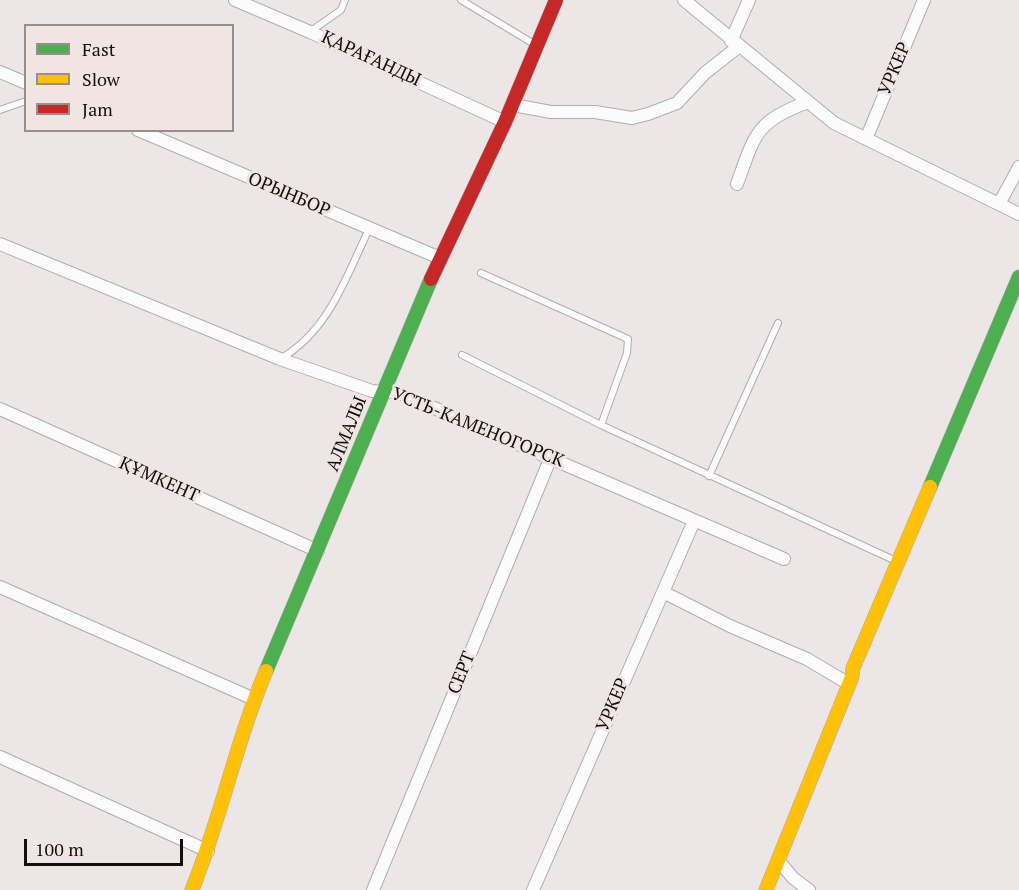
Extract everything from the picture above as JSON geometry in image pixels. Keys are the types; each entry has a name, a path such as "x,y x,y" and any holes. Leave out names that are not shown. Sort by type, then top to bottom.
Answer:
{"main road":[{"name":"АЛМАЛЫ","path":"192,890 208,851 254,699 440,258 506,122 556,0"},
{"path":"850,681 858,672 903,574 1007,320 1019,277"},
{"path":"766,890 897,561 1007,320 1019,306"}],"street":[{"name":"ҚАРАҒАНДЫ","path":"235,0 506,122"},
{"path":"684,0 834,123 1019,214"},
{"path":"513,105 551,112 595,112 632,118 677,103 735,44 749,0"},
{"name":"УРКЕР","path":"866,139 924,0"},
{"path":"0,72 24,82"},
{"path":"737,184 760,128 770,118 808,102"},
{"name":"ОРЫНБОР","path":"143,132 440,258"},
{"path":"999,204 1019,167"},
{"name":"УСТЬ-КАМЕНОГОРСК","path":"0,244 280,359 372,391 397,392 784,559"},
{"name":"ҚҰМКЕНТ","path":"0,409 318,551"},
{"name":"СЕРТ","path":"373,890 551,457"},
{"name":"УРКЕР","path":"533,890 694,521"},
{"path":"0,587 254,699"},
{"path":"663,592 730,626 807,659 850,681"},
{"path":"0,756 208,851"},
{"path":"778,860 793,878 809,890"}],"lane":[{"path":"310,32 341,10 345,0"},
{"path":"461,0 537,46"},
{"path":"0,110 24,102"},
{"path":"280,359 298,349 324,321 369,229"},
{"path":"481,273 628,339 627,353 601,425"},
{"path":"709,476 778,323"},
{"path":"462,355 601,425 897,561"}],"traffic: fast":[{"path":"930,487 1019,277"},
{"path":"266,671 431,279"}],"traffic: slow":[{"path":"766,890 852,677 853,668 930,487"},
{"path":"192,890 266,671"}],"traffic: jam":[{"path":"431,279 505,122 556,0"}]}
